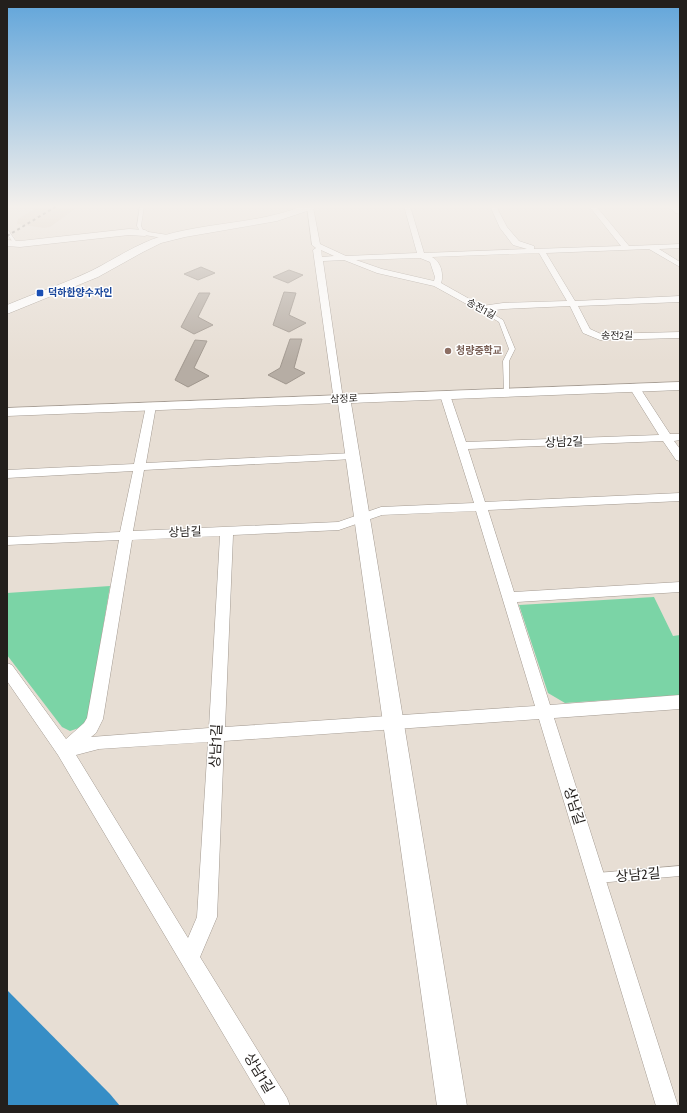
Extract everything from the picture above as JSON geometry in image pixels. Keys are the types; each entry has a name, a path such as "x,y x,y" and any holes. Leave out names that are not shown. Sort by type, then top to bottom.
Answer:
{"main road":[{"path":"7,310 39,295 85,278 121,258"}],"street":[{"path":"344,258 319,259 341,399 353,456 363,519 452,1106"},
{"name":"송전1길","path":"344,258 380,271 437,284 481,309"},
{"path":"427,258 434,261 439,277 437,284"},
{"name":"송전2길","path":"545,258 572,302 586,330 600,337 680,335"},
{"path":"667,258 680,266"},
{"path":"481,309 503,306 572,302 680,299"},
{"name":"삼정로","path":"7,412 680,386"},
{"path":"634,387 680,458"},
{"name":"상남길","path":"445,395 482,506 544,712 667,1106"},
{"path":"64,750 90,728 95,719 126,535 151,406"},
{"name":"상남2길","path":"462,446 680,437"},
{"path":"7,474 353,456"},
{"path":"482,506 680,497"},
{"name":"상남길","path":"7,541 339,526 363,519 381,511 482,506"},
{"name":"상남1길","path":"189,959 207,917 227,531"},
{"path":"509,597 680,587"},
{"name":"상남1길","path":"7,669 64,750 279,1106"},
{"path":"64,750 99,742 394,723 680,702"}],"lane":[{"name":"송전1길","path":"481,309 501,321 512,349 506,360 507,392"},
{"name":"상남2길","path":"596,878 680,871"}],"green space":[{"path":"110,586 87,722 82,727 70,731 62,727 7,655 7,593"},
{"path":"654,597 673,636 680,635 680,695 565,703 548,693 519,605"}],"water":[{"path":"7,990 110,1094 120,1106 7,1106"}],"building":[{"path":"201,267 215,273 198,280 184,274"},
{"path":"289,270 303,275 288,283 273,277"},
{"path":"284,292 296,293 289,315 306,323 289,332 273,325"},
{"path":"199,293 210,293 198,317 213,325 194,334 181,327"},
{"path":"290,339 302,339 294,368 305,373 286,384 268,375 280,368"},
{"path":"195,340 207,341 194,368 209,376 188,387 175,380"}],"place":[{"name":"덕하한양수자인","path":"40,293"},
{"name":"청량중학교","path":"448,351"}]}
